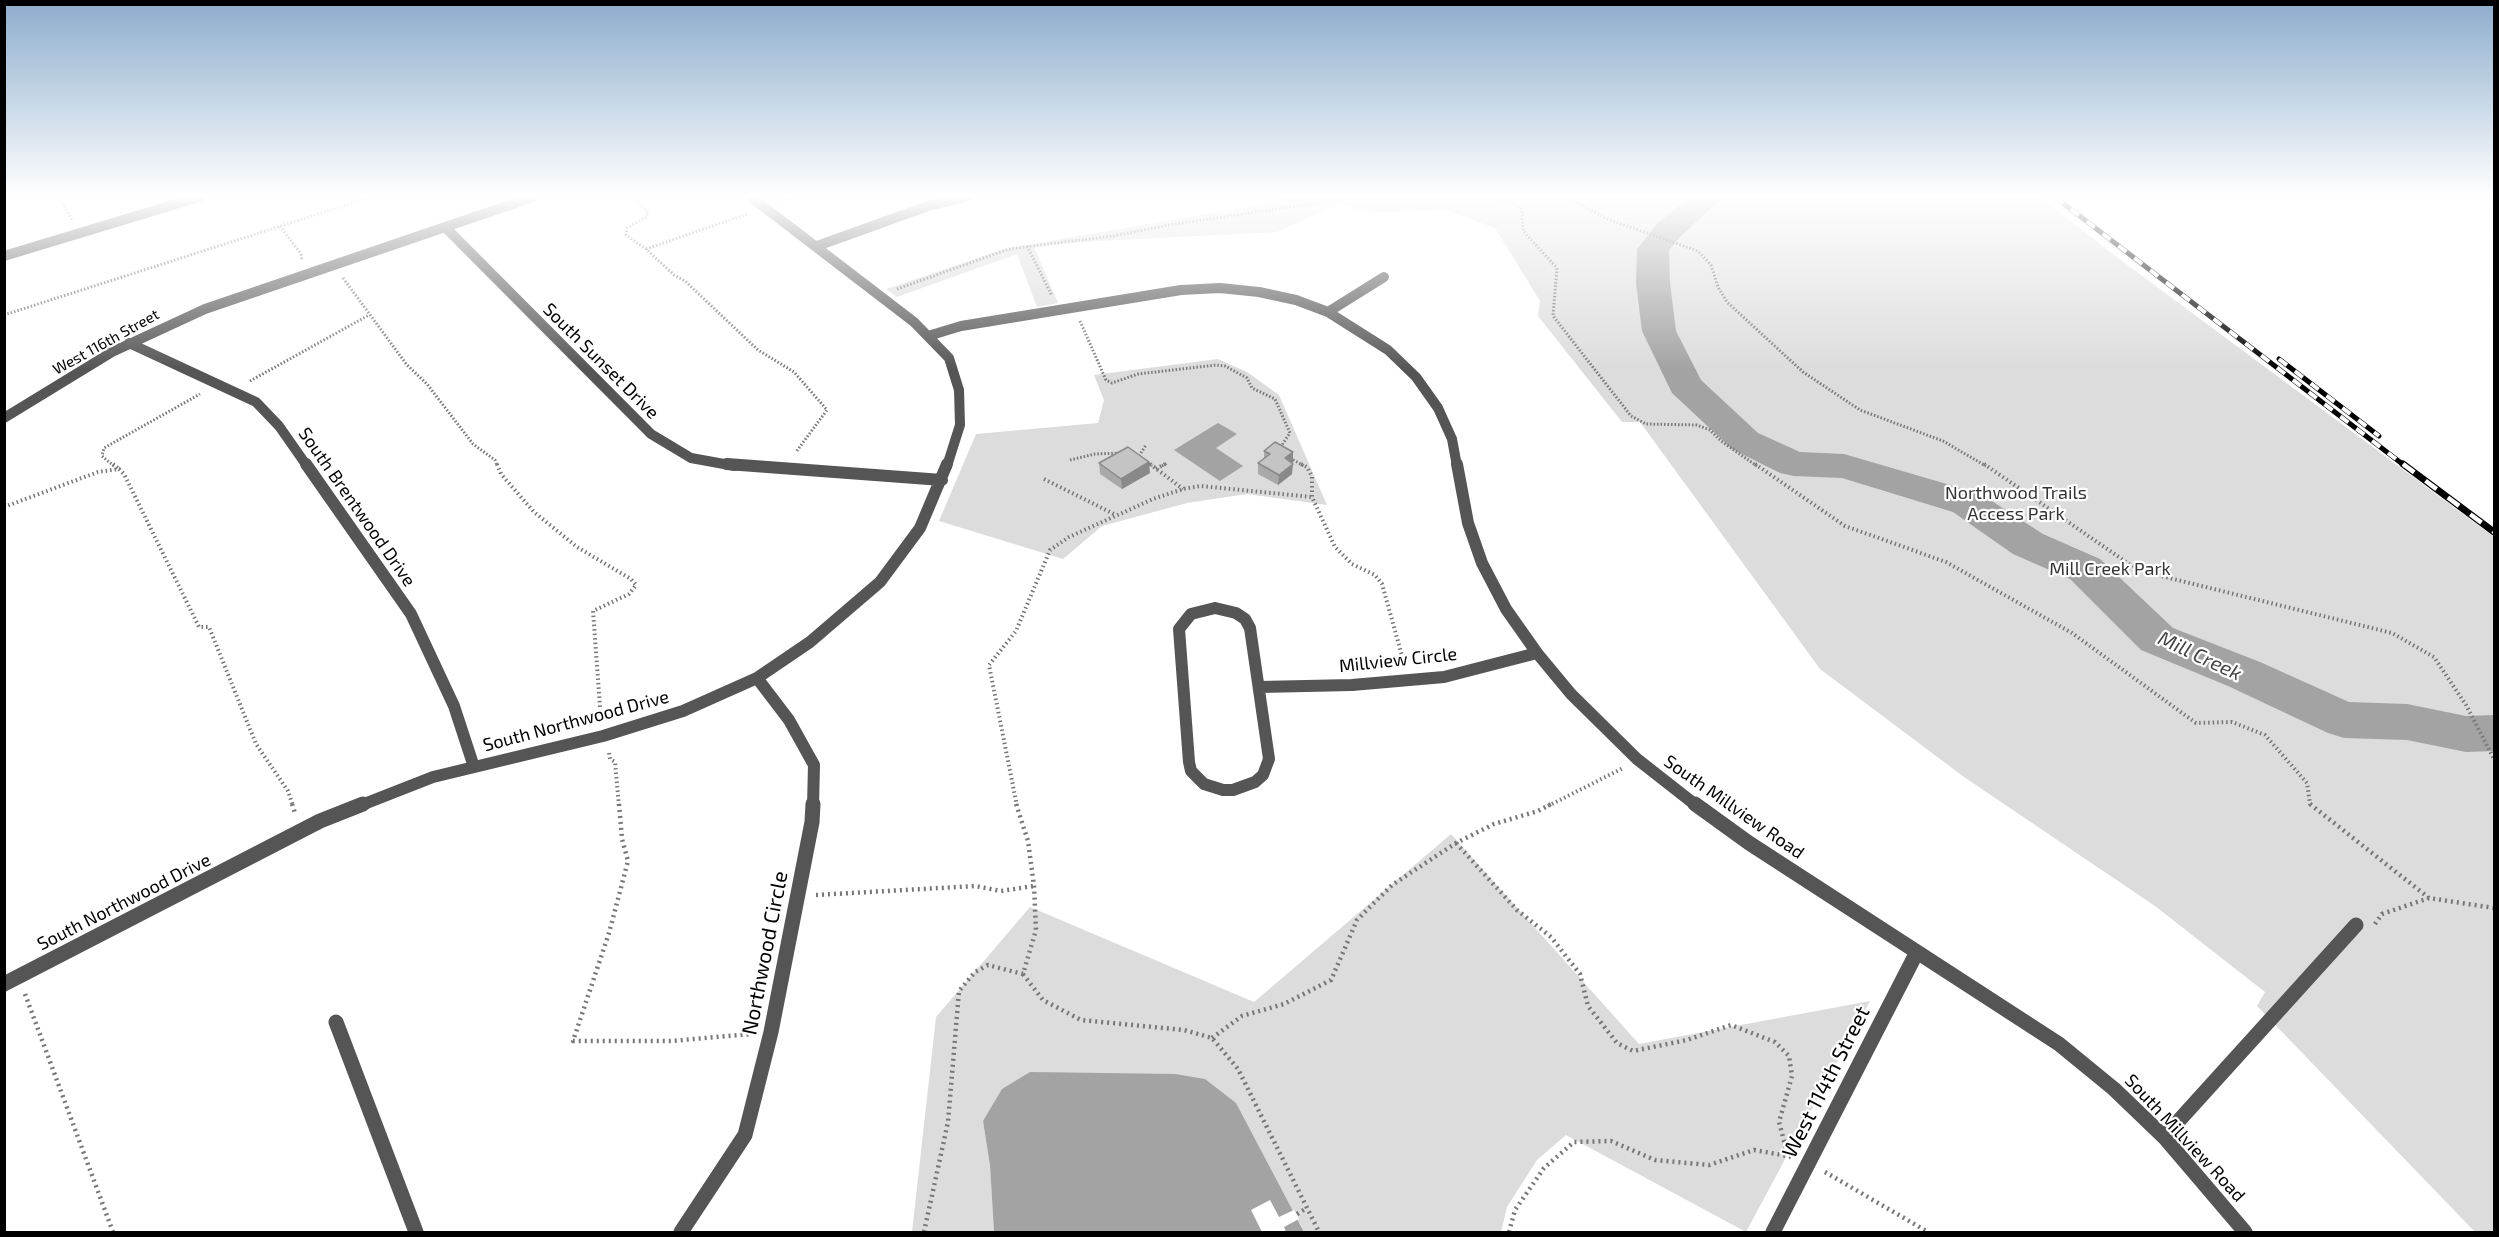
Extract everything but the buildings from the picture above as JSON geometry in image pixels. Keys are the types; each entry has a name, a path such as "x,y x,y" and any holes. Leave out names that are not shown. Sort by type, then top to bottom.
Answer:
{"street":[{"name":"West 116th Street","path":"4,418 129,343 205,309 365,255"},
{"name":"South Sunset Drive","path":"473,255 651,434 692,458 744,467 942,480"},
{"name":"South Northwood Drive","path":"4,984 321,821 433,777 603,736 683,711 757,678 810,642 880,582 920,528 942,480 960,425 959,390 949,358 915,322 828,255"},
{"path":"1328,312 1384,277"},
{"name":"South Millview Road","path":"928,336 961,326 1063,309 1180,290 1220,288 1259,292 1296,300 1328,312 1388,350 1416,377 1438,408 1452,440 1468,523 1482,563 1506,609 1537,653 1571,694 1637,759 1673,789 1749,843 2059,1044 2114,1089 2164,1137 2231,1212 2246,1233"},
{"name":"South Brentwood Drive","path":"129,343 256,402 279,426 411,614 454,706 474,766"},
{"path":"1215,608 1226,609 1245,619 1250,628 1260,687 1269,759 1263,775 1255,782 1233,790 1223,790 1204,784 1191,771 1189,762 1178,637 1184,620 1202,609 1215,608"},
{"name":"Millview Circle","path":"1260,687 1352,685 1444,677 1537,653"},
{"name":"Northwood Circle","path":"681,1233 745,1135 771,1032 812,822 814,765 789,720 757,678"},
{"path":"2164,1137 2356,925"},
{"name":"West 114th Street","path":"1773,1233 1917,951"},
{"path":"336,1022 416,1233"}],"path":[{"path":"4,315 191,255"},
{"path":"300,255 303,264 331,272 345,279 406,365 427,384 473,444 495,460 501,474 534,512 577,547 631,579 636,585 629,594 593,611 603,736 610,759 615,762 622,839 628,861 609,933 573,1041 671,1041 771,1032"},
{"path":"652,255 674,275 685,281 758,350 794,372 827,411 784,469"},
{"path":"879,295 993,255"},
{"path":"1032,255 1052,296 1053,304 1076,315 1079,319 1106,380 1112,384 1138,374 1216,365 1225,366 1247,378 1252,388 1275,399 1290,433 1279,450 1307,467 1312,477 1312,497 1335,547 1352,564 1375,575 1382,584 1405,666 1400,681"},
{"path":"1545,255 1557,268 1553,316 1631,416 1646,424 1697,425 1710,430 1721,441 1845,526 1946,562 2072,633 2196,723 2232,722 2265,735 2307,783 2310,804 2429,897 2494,908"},
{"path":"1703,255 1711,265 1718,287 1727,302 1743,320 1803,372 1860,410 1942,441 1972,456 2129,564 2153,574 2392,633 2434,657 2466,705 2494,759"},
{"path":"1139,456 1146,445"},
{"path":"1070,460 1095,454 1122,452 1139,456 1183,489"},
{"path":"1095,454 1104,460"},
{"path":"1156,469 1167,463"},
{"path":"4,507 98,472 119,469 124,474 199,627 209,627 256,744 288,791 301,831"},
{"path":"1044,479 1116,515"},
{"path":"1023,974 1036,930 1034,886 1028,841 1013,795 989,665 1016,631 1050,550 1069,537 1116,515 1183,489 1201,486 1312,497"},
{"path":"1212,1038 1242,1016 1284,1004 1331,980 1357,920 1392,885 1456,843 1494,824 1538,811 1613,774 1637,759"},
{"path":"1456,843 1516,910 1558,946 1580,974 1588,1006 1617,1043 1633,1051 1687,1040 1731,1025 1775,1042 1789,1056 1792,1076 1779,1122 1788,1156"},
{"path":"798,896 975,886 1001,891 1034,886"},
{"path":"2356,925 2371,928 2382,914 2429,897"},
{"path":"924,1233 948,1122 959,991 975,972 988,965 1023,974 1043,1000 1081,1020 1184,1030 1212,1038 1238,1069 1319,1233"},
{"path":"19,977 113,1233"},
{"path":"1509,1233 1515,1210 1544,1168 1574,1142 1611,1141 1655,1160 1709,1165 1754,1150 1788,1156 1835,1176 1928,1233"},
{"path":"1297,1214 1307,1208"}],"green space":[{"name":"Northwood Trails Access Park","path":"987,255 1015,255 897,297 886,289"},
{"name":"Northwood Trails Access Park","path":"1017,255 1037,255 1058,303 1037,307"},
{"name":"Northwood Trails Access Park","path":"1511,255 2114,255 2494,537 2494,1232 2475,1232 2257,1006 2265,992 2155,906 1964,777 1820,669 1640,422 1622,422 1538,316 1540,301"},
{"path":"1218,359 1247,372 1279,395 1327,505 1247,494 1187,503 1102,526 1063,559 939,521 976,434 1098,423 1104,400 1094,375"},
{"path":"1451,834 1639,1044 1870,1001 1746,1232 1566,1135 1537,1160 1507,1207 1501,1232 1304,1232 1300,1223 1056,1074 1030,1072 983,1121 990,1166 994,1232 912,1232 936,1017 1030,907 1254,1002"}],"shaded area":[{"path":"1218,423 1237,434 1216,448 1243,466 1220,481 1174,450"},
{"path":"1030,1072 1175,1074 1205,1079 1236,1103 1304,1232 994,1232 990,1166 983,1121 1002,1089"}],"pier":[{"path":"1270,1200 1279,1217 1294,1210 1299,1219 1284,1227 1286,1232 1262,1232 1251,1210"}],"waterway":[{"name":"Mill Creek","path":"1653,255 1653,283 1659,331 1685,385 1745,441 1794,464 1844,466 1967,503 2028,544 2085,569 2157,639 2244,674 2344,720 2407,722 2466,734 2494,733"}],"railway":[{"path":"2130,255 2405,466"},
{"path":"2279,359 2379,436"},
{"path":"2403,464 2494,532"}],"park label":[{"name":"Mill Creek Park","path":"2110,569"}]}
